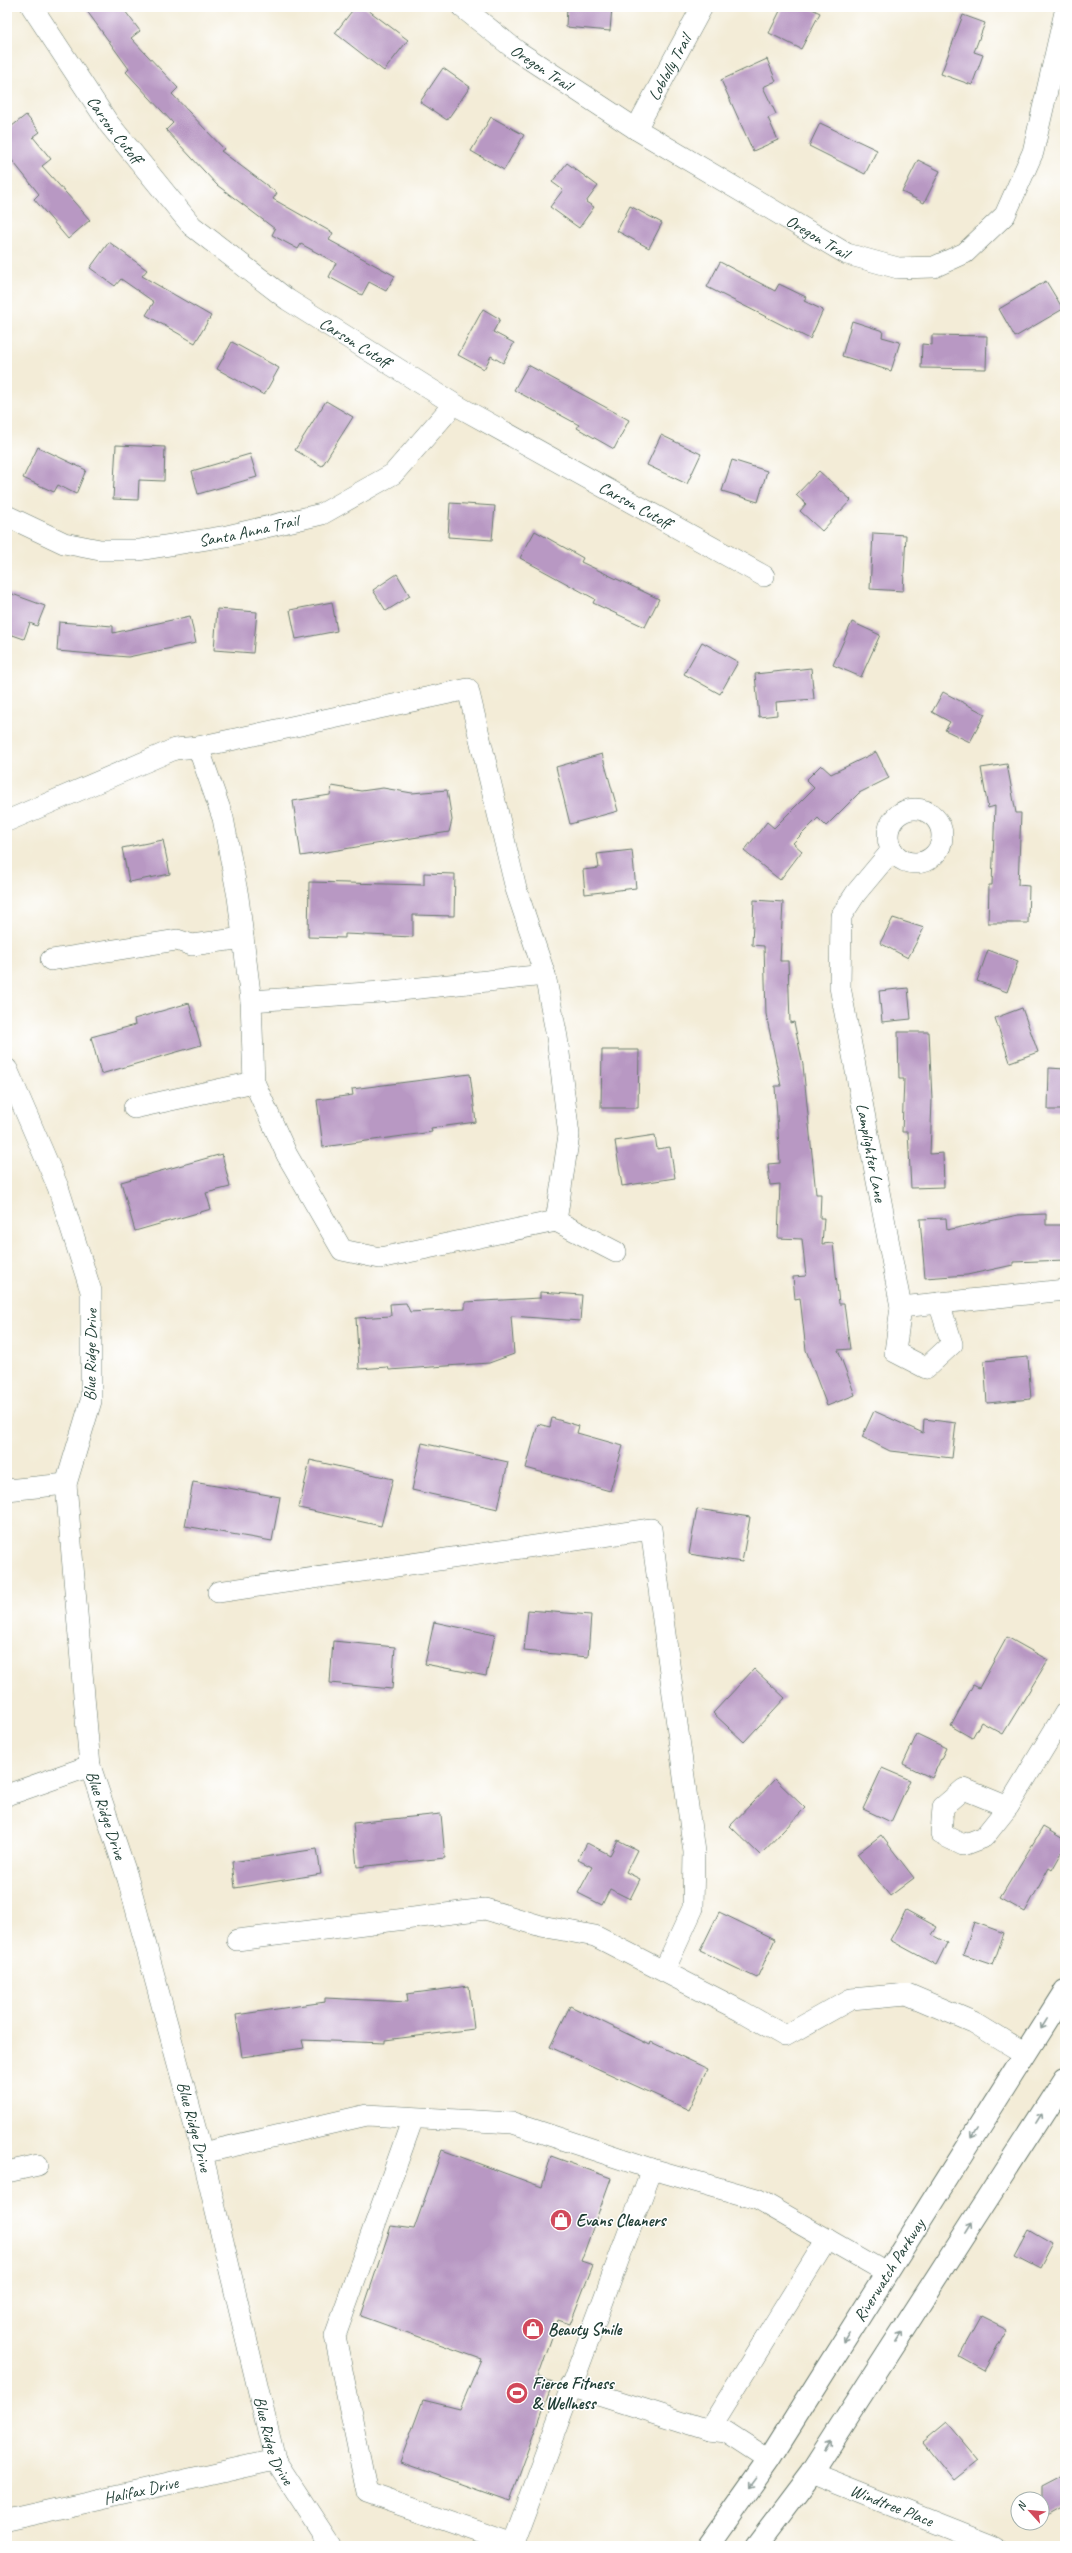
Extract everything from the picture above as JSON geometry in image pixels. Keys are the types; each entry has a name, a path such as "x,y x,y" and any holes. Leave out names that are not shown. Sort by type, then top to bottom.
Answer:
{"main road":[{"name":"Riverwatch Parkway","path":"708,2546 770,2460 886,2273 1065,1991"},
{"path":"756,2546 811,2473 1065,2078"}],"street":[{"name":"Carson Cutoff","path":"32,7 109,124 192,226 288,300 454,404 764,576"},
{"name":"Oregon Trail","path":"462,7 517,50 636,129 847,254 898,268 934,267 965,253 1005,215 1033,152 1065,12"},
{"name":"Loblolly Trail","path":"636,129 702,7"},
{"name":"Santa Anna Trail","path":"7,516 64,543 100,550 139,550 227,536 322,514 393,474 454,404"},
{"path":"7,821 175,749 198,747 468,689 516,889 545,975 558,1036 569,1135 556,1222"},
{"path":"198,747 223,818 238,897 251,1001 254,1082 287,1155 342,1250 380,1258 556,1222 616,1252"},
{"name":"Lamplighter Lane","path":"892,850 856,893 841,916 840,987 901,1307 895,1352 926,1368 952,1344 939,1304"},
{"path":"51,960 178,940 192,945 243,938"},
{"path":"251,1001 382,992 545,975"},
{"name":"Blue Ridge Drive","path":"7,1069 58,1187 91,1292 91,1401 66,1484 90,1766 128,1879 202,2153 275,2460 331,2546"},
{"path":"134,1108 254,1082"},
{"path":"901,1307 1065,1290"},
{"path":"7,1490 66,1484"},
{"path":"218,1592 651,1529 694,1852 693,1908 664,1972"},
{"path":"1008,1806 1065,1713"},
{"path":"7,1795 90,1766"},
{"path":"237,1940 485,1909 541,1926 595,1936 785,2036 851,1999 907,1994 973,2022 1025,2054"},
{"path":"202,2153 367,2115 513,2123 652,2169 757,2199 886,2273"},
{"path":"413,2118 336,2336 367,2494 513,2544 570,2386 652,2169"},
{"path":"7,2172 38,2165"},
{"path":"709,2430 827,2239"},
{"path":"570,2386 709,2430 726,2432 770,2460"},
{"name":"Halifax Drive","path":"7,2520 275,2460"},
{"name":"Windtree Place","path":"811,2473 995,2546"}],"building":[{"path":"84,7 122,7 140,31 131,38 178,88 172,94 224,149 221,151 277,193 273,199 333,233 329,240 395,276 386,291 369,282 362,295 329,277 336,263 301,244 298,249 272,235 275,229 217,185 166,130 173,123 126,72 129,69"},
{"path":"355,7 364,7 408,40 384,71 335,33"},
{"path":"567,7 612,7 610,31 566,27"},
{"path":"782,7 808,7 820,13 801,49 769,33"},
{"path":"963,15 985,23 974,52 983,55 972,85 941,74"},
{"path":"767,59 776,81 763,87 776,114 768,118 778,140 753,151 721,80"},
{"path":"443,68 470,87 447,120 420,102"},
{"path":"26,115 40,132 33,137 51,159 42,166 90,220 68,239 34,199 39,194 7,154 7,130"},
{"path":"491,117 524,135 504,170 471,151"},
{"path":"820,123 877,150 865,174 809,146"},
{"path":"918,160 940,171 924,203 902,192"},
{"path":"567,163 598,186 586,202 594,207 579,228 550,207 563,190 552,182"},
{"path":"630,206 662,223 649,248 617,231"},
{"path":"109,242 147,270 142,276 211,316 195,343 146,315 154,302 121,279 115,286 90,268"},
{"path":"720,262 775,291 779,284 806,297 804,301 823,310 810,339 707,287"},
{"path":"1046,281 1063,309 1015,337 999,309"},
{"path":"483,309 500,319 493,332 514,343 503,363 491,356 484,369 458,355"},
{"path":"852,321 883,331 882,337 900,342 891,371 842,356"},
{"path":"932,335 987,336 986,369 921,368 922,344 932,345"},
{"path":"232,342 279,368 264,395 217,369"},
{"path":"528,365 629,420 614,449 577,428 579,425 514,390"},
{"path":"326,401 353,417 322,466 295,450"},
{"path":"661,435 701,454 687,484 647,465"},
{"path":"116,445 165,447 164,481 139,480 138,500 113,499"},
{"path":"38,447 86,470 76,494 58,485 54,492 23,478"},
{"path":"250,454 257,477 198,494 192,471"},
{"path":"732,460 767,471 758,502 722,491"},
{"path":"819,471 851,500 822,531 800,511 806,504 796,495"},
{"path":"450,503 495,506 492,540 448,537"},
{"path":"535,531 583,558 581,562 659,599 645,627 593,603 595,599 520,558"},
{"path":"873,533 906,535 903,591 870,589"},
{"path":"397,574 410,596 386,611 373,590"},
{"path":"7,592 45,606 37,626 30,623 24,639 7,633"},
{"path":"332,602 337,631 296,639 290,610"},
{"path":"217,609 257,612 253,653 214,650"},
{"path":"190,616 196,643 128,657 57,651 59,622 113,626 113,633"},
{"path":"852,622 880,635 861,677 833,665"},
{"path":"702,642 738,662 720,694 684,674"},
{"path":"811,668 814,699 776,702 777,715 759,717 755,674"},
{"path":"943,692 985,714 970,742 945,730 950,722 932,712"},
{"path":"876,752 889,778 859,793 826,826 818,818 793,843 802,851 780,880 744,851 767,822 774,828 814,788 806,780 821,765 831,774"},
{"path":"602,754 618,811 570,824 556,767"},
{"path":"1007,764 1016,813 1021,813 1018,885 1029,886 1028,923 988,923 989,885 992,885 995,806 988,808 981,768"},
{"path":"332,786 361,791 383,788 412,793 447,790 452,820 449,832 301,856 293,801 330,795"},
{"path":"163,840 170,874 129,882 122,848"},
{"path":"632,850 636,888 585,894 583,870 599,868 597,854"},
{"path":"424,873 455,874 454,916 413,915 413,937 345,934 345,938 308,937 309,882 424,885"},
{"path":"754,900 783,902 780,961 788,961 790,1023 794,1022 803,1065 816,1194 821,1194 820,1218 824,1218 822,1244 833,1243 839,1304 844,1304 850,1349 838,1350 855,1395 827,1406 806,1350 800,1298 795,1299 793,1277 806,1276 802,1239 778,1238 780,1184 770,1185 768,1164 780,1163 775,1086 781,1086 766,1014 764,946 752,945"},
{"path":"893,918 924,928 908,958 880,943"},
{"path":"988,950 1018,961 1007,992 977,981"},
{"path":"908,988 911,1019 882,1022 879,991"},
{"path":"189,1003 201,1045 101,1074 91,1037 135,1025 134,1019"},
{"path":"1022,1008 1038,1052 1010,1062 995,1018"},
{"path":"898,1032 929,1032 932,1100 930,1154 943,1153 944,1187 911,1188 908,1132 902,1132 904,1079 899,1079"},
{"path":"602,1050 639,1050 638,1108 601,1108"},
{"path":"1049,1068 1065,1069 1065,1110 1048,1110"},
{"path":"470,1074 476,1122 431,1128 432,1132 323,1147 317,1100 353,1095 352,1089"},
{"path":"655,1135 657,1149 670,1147 675,1178 622,1186 615,1141"},
{"path":"222,1154 230,1187 206,1193 211,1209 135,1231 121,1182"},
{"path":"1046,1214 1046,1225 1064,1225 1065,1260 1013,1262 1013,1265 967,1275 925,1278 920,1219 946,1218 947,1230 1018,1215"},
{"path":"540,1292 582,1295 580,1321 511,1316 514,1354 489,1363 389,1370 388,1367 359,1369 356,1318 391,1316 390,1304 406,1303 410,1312 465,1309 465,1302 540,1298"},
{"path":"1028,1357 1031,1399 987,1403 984,1361"},
{"path":"874,1411 923,1433 924,1419 956,1423 952,1458 890,1451 862,1437"},
{"path":"552,1418 579,1426 577,1433 623,1446 610,1491 526,1468 538,1424 550,1427"},
{"path":"422,1443 508,1462 498,1509 412,1490"},
{"path":"310,1460 393,1479 381,1526 299,1508"},
{"path":"193,1482 280,1497 272,1541 185,1526"},
{"path":"697,1509 750,1517 742,1562 689,1554"},
{"path":"528,1610 591,1615 588,1657 524,1651"},
{"path":"434,1622 495,1635 486,1676 425,1664"},
{"path":"1007,1637 1048,1660 1003,1734 981,1722 972,1738 951,1726 973,1685 979,1688"},
{"path":"333,1641 395,1647 392,1689 330,1683"},
{"path":"754,1669 785,1698 744,1742 713,1713"},
{"path":"917,1734 946,1748 932,1778 903,1764"},
{"path":"882,1768 910,1780 891,1822 863,1809"},
{"path":"775,1779 805,1808 760,1855 730,1826"},
{"path":"441,1814 445,1858 357,1867 353,1823"},
{"path":"1043,1827 1065,1840 1065,1847 1052,1870 1049,1868 1025,1912 1000,1898"},
{"path":"881,1835 914,1878 890,1896 857,1854"},
{"path":"618,1840 637,1850 626,1872 640,1879 630,1899 610,1889 602,1905 578,1893 592,1867 578,1860 587,1843 610,1855"},
{"path":"317,1849 321,1874 235,1888 232,1862"},
{"path":"906,1910 937,1927 932,1935 947,1943 936,1965 890,1940"},
{"path":"719,1912 775,1939 757,1978 700,1951"},
{"path":"974,1922 1004,1933 993,1965 963,1955"},
{"path":"469,1986 474,2029 385,2040 385,2043 302,2040 304,2048 242,2057 236,2015 325,2002 325,1998 408,2002 407,1994"},
{"path":"570,2006 650,2045 651,2042 708,2069 689,2110 550,2047"},
{"path":"442,2150 542,2187 551,2156 611,2178 581,2261 593,2265 570,2324 558,2320 538,2377 553,2382 510,2501 400,2462 423,2400 460,2409 481,2359 361,2316 391,2226 414,2229"},
{"path":"1029,2230 1053,2244 1040,2269 1015,2256"},
{"path":"981,2316 1007,2329 984,2370 959,2356"},
{"path":"947,2422 979,2460 954,2480 923,2442"},
{"path":"1065,2475 1065,2505 1050,2513 1050,2491 1042,2491 1042,2487"}],"place":[{"name":"Evans Cleaners","path":"561,2220"},
{"name":"Beauty Smile","path":"533,2329"},
{"name":"Fierce Fitness & Wellness","path":"517,2393"}]}
